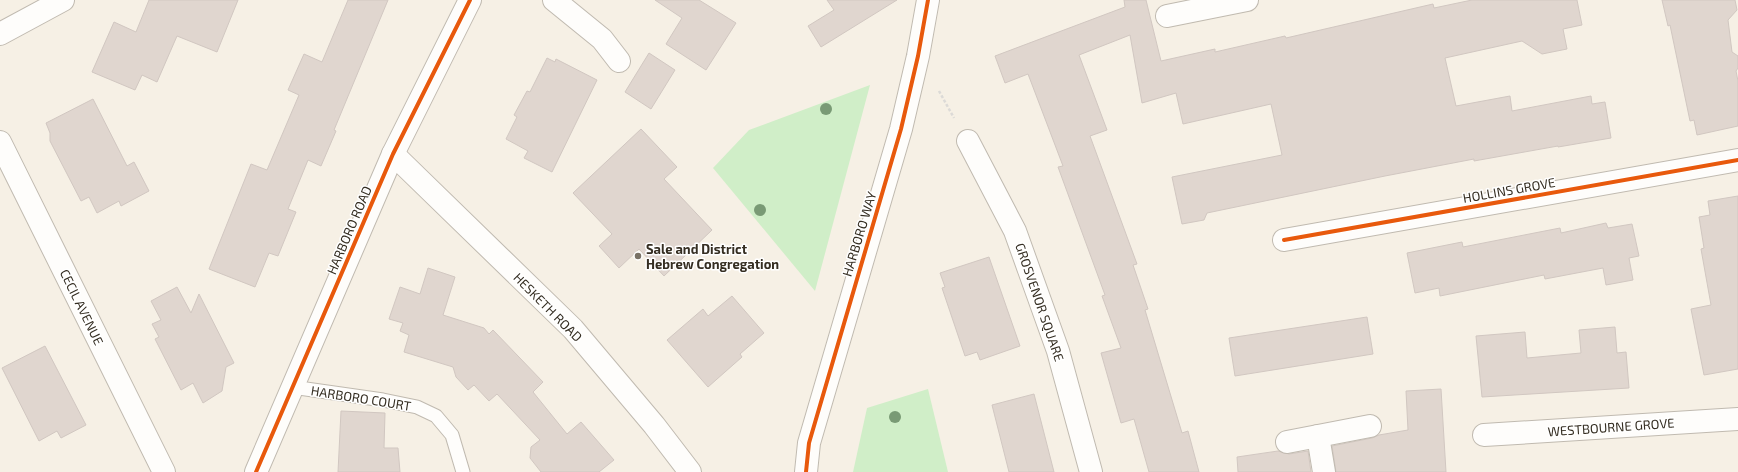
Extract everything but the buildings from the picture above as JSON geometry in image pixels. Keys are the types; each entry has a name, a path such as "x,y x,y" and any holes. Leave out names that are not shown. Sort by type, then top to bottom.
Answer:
{"street":[{"path":"0,34 62,0"},
{"name":"HARBORO ROAD","path":"256,472 393,154 470,0"},
{"path":"554,0 602,39 619,62"},
{"name":"HARBORO WAY","path":"806,472 809,443 901,129 918,56 928,0"},
{"path":"1167,16 1247,0"},
{"name":"GROSVENOR SQUARE","path":"968,140 1015,231 1058,351 1091,472"},
{"name":"CECIL AVENUE","path":"0,142 164,472"},
{"name":"HESKETH ROAD","path":"393,154 573,329 654,425 690,472"},
{"name":"HOLLINS GROVE","path":"1284,240 1738,160"},
{"name":"WESTBOURNE GROVE","path":"1484,435 1738,419"},
{"path":"1287,442 1370,426"},
{"path":"1318,436 1324,472"}],"lane":[{"name":"HARBORO COURT","path":"292,387 417,407 436,416 452,434 463,472"}],"path":[{"path":"918,56 968,140"}],"green space":[{"path":"870,85 815,291 713,168 749,130"},
{"path":"928,389 948,472 853,472 867,408"}],"cycle path":[{"path":"256,472 393,154 470,0"},
{"path":"806,472 809,443 901,129 918,56 928,0"},
{"path":"1284,240 1738,160"}],"place":[{"name":"Sale and District Hebrew Congregation","path":"638,256"}]}
